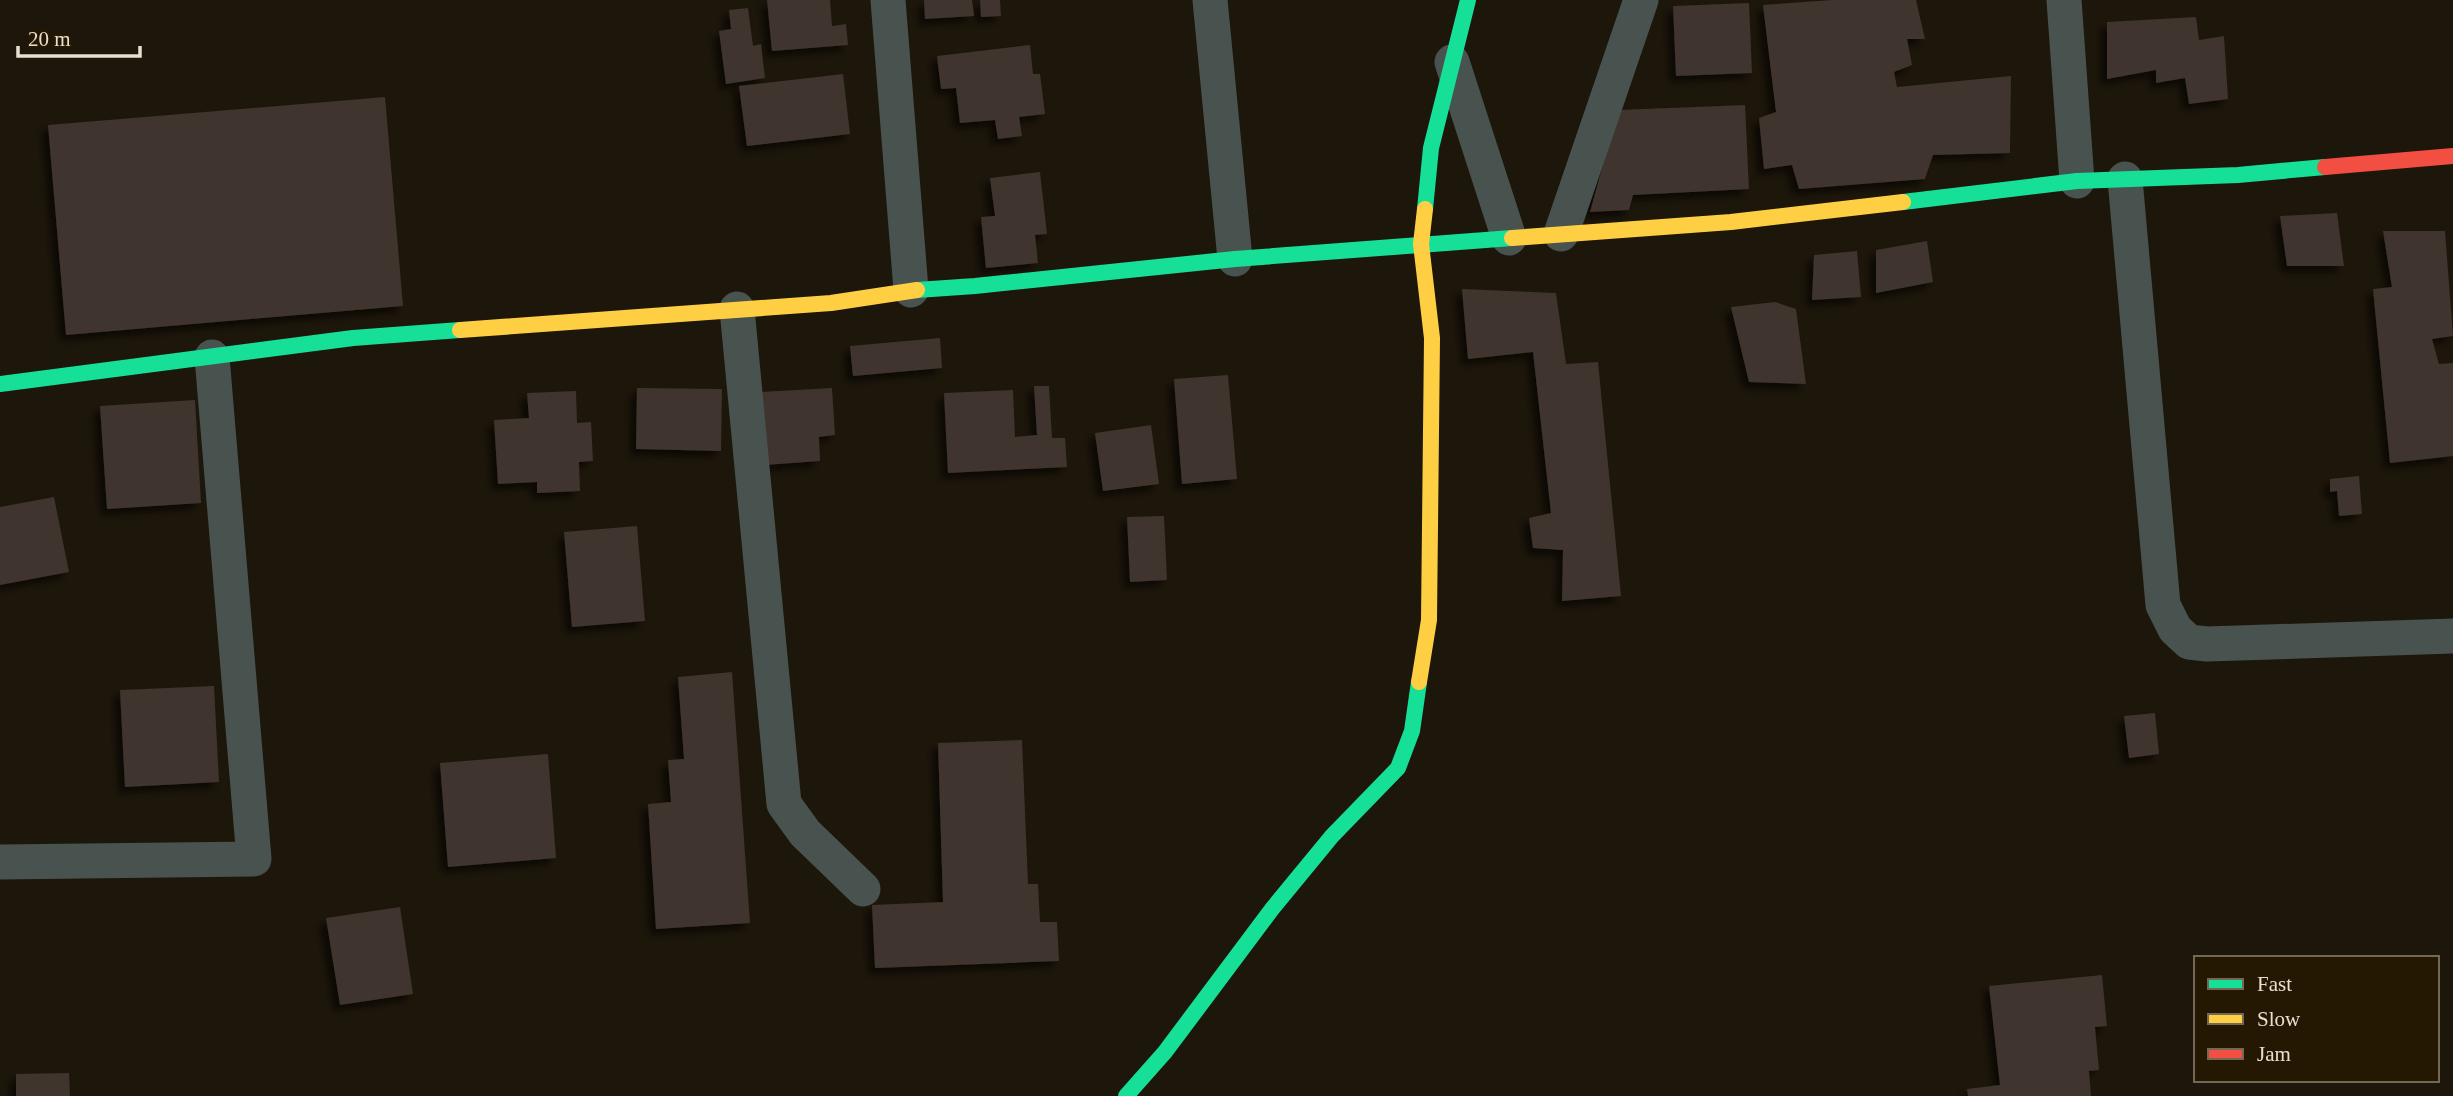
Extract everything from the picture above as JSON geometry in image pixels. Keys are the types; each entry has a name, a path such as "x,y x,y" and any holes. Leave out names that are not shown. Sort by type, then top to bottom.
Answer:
{"street":[{"path":"888,0 911,290"},
{"path":"1210,0 1234,259"},
{"path":"1126,1096 1165,1052 1272,909 1324,846 1398,768 1412,731 1429,620 1432,338 1421,244 1432,148 1468,0"},
{"path":"1561,234 1640,0"},
{"path":"2064,0 2077,181"},
{"path":"1452,62 1509,238"},
{"path":"0,384 353,338 831,303 911,290 975,286 1234,259 1731,222 2077,181 2238,175 2453,156"},
{"path":"2125,179 2162,605 2175,628 2189,642 2207,643 2453,636"},
{"path":"737,309 784,804 805,833 863,889"},
{"path":"0,862 254,859 212,357"}],"building":[{"path":"767,0 830,0 832,26 846,24 848,45 772,51"},
{"path":"924,0 972,0 974,16 925,19"},
{"path":"980,0 1000,0 1001,16 981,17"},
{"path":"1832,0 1916,0 1925,39 1907,39 1912,65 1894,72 1897,87 2011,76 2010,153 1933,155 1925,179 1799,189 1792,165 1764,169 1759,118 1776,112 1763,5"},
{"path":"1749,3 1752,73 1676,76 1673,6"},
{"path":"748,8 753,46 761,44 765,78 726,84 719,31 731,29 729,10"},
{"path":"2196,17 2199,40 2224,36 2228,99 2189,104 2185,78 2156,83 2156,70 2107,79 2107,22"},
{"path":"1030,45 1033,74 1040,74 1045,114 1019,117 1022,136 998,139 995,120 960,123 956,88 941,89 937,56"},
{"path":"843,74 850,134 747,146 739,86"},
{"path":"385,97 403,306 66,335 48,125"},
{"path":"1745,105 1749,189 1633,195 1629,210 1590,212 1618,110"},
{"path":"1040,172 1047,234 1035,235 1038,263 986,268 981,217 995,216 990,178"},
{"path":"2337,213 2344,266 2287,266 2280,216"},
{"path":"2383,231 2445,231 2453,336 2432,339 2439,364 2453,363 2453,456 2390,463 2373,289 2392,287"},
{"path":"1927,241 1933,282 1876,293 1876,250"},
{"path":"1857,251 1861,297 1812,300 1814,255"},
{"path":"1462,289 1556,293 1566,364 1598,362 1621,596 1562,601 1563,550 1533,548 1529,518 1551,513 1533,352 1468,359"},
{"path":"1775,302 1796,309 1806,384 1749,382 1731,307"},
{"path":"940,338 942,368 853,376 850,346"},
{"path":"1228,375 1237,479 1182,484 1174,379"},
{"path":"1034,386 1049,386 1052,438 1065,438 1067,467 948,473 944,393 1013,390 1015,437 1037,435"},
{"path":"637,388 722,389 721,451 636,449"},
{"path":"832,388 835,435 819,437 820,461 765,465 760,392"},
{"path":"576,391 577,423 591,422 593,461 579,462 580,491 537,493 537,482 498,484 494,420 529,418 527,393"},
{"path":"195,400 201,503 107,509 100,406"},
{"path":"1151,425 1159,484 1103,491 1095,433"},
{"path":"2359,476 2362,514 2339,516 2337,491 2330,492 2330,479"},
{"path":"54,497 69,572 0,585 0,507"},
{"path":"1164,516 1167,580 1130,582 1127,517"},
{"path":"637,526 645,621 572,627 564,532"},
{"path":"732,672 750,923 656,929 648,804 671,802 668,760 684,759 678,677"},
{"path":"214,686 219,782 125,787 120,690"},
{"path":"2155,713 2159,754 2129,758 2124,716"},
{"path":"1022,740 1028,884 1038,884 1040,922 1057,922 1059,961 875,968 872,905 943,902 938,743"},
{"path":"548,754 556,858 448,867 440,763"},
{"path":"400,907 413,994 340,1005 326,918"},
{"path":"2102,975 2107,1026 2095,1027 2099,1070 2089,1071 2091,1096 1968,1096 1967,1089 2000,1085 1989,986"},
{"path":"69,1073 70,1096 16,1096 16,1074"}],"traffic: fast":[{"path":"1425,209 1431,148 1468,0"},
{"path":"1903,202 2077,181 2238,175 2325,167"},
{"path":"917,290 1235,259 1512,238"},
{"path":"0,384 353,338 460,330"},
{"path":"1126,1096 1165,1052 1272,909 1332,836 1398,768 1412,731 1419,682"}],"traffic: slow":[{"path":"1512,238 1731,222 1903,202"},
{"path":"1419,682 1429,620 1432,338 1421,244 1425,209"},
{"path":"460,330 831,303 917,290"}],"traffic: jam":[{"path":"2325,167 2453,156"}]}
